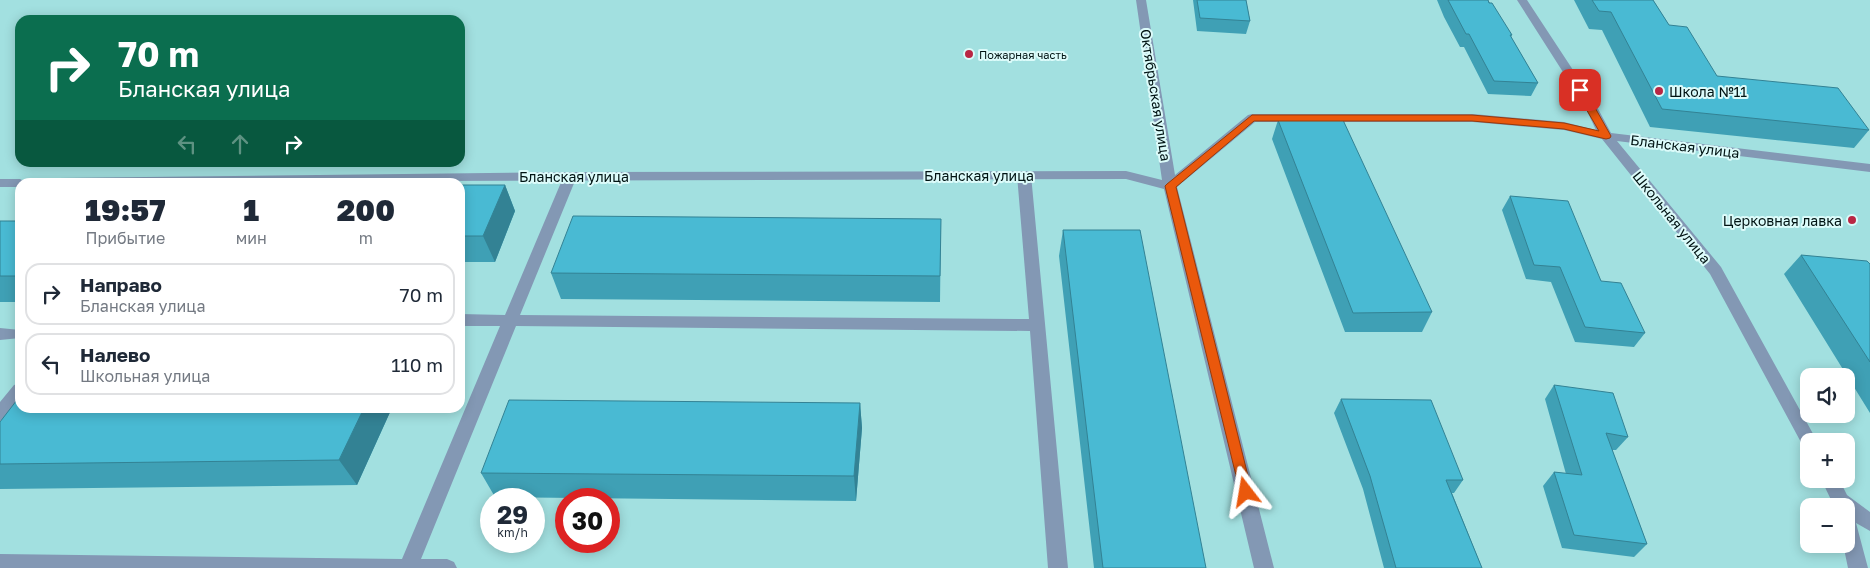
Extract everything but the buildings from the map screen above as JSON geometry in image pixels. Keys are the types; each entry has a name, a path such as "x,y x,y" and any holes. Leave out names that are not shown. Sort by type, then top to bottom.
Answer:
{"street":[{"name":"Октябрьская улица","path":"1141,0 1170,186 1264,568"},
{"name":"Школьная улица","path":"1522,0 1590,105 1606,136 1716,271 1805,433"},
{"name":"Бланская улица","path":"438,178 1126,175 1170,186 1252,118 1472,118 1564,126 1606,136 1870,168"},
{"path":"1024,175 1058,568"},
{"path":"408,568 570,176"},
{"path":"0,183 15,183"},
{"path":"465,320 1038,325"},
{"path":"0,414 15,396"},
{"path":"1855,515 1870,523"},
{"path":"1854,553 1858,568"},
{"path":"0,563 447,568"}],"place":[{"name":"Пожарная часть","path":"969,54"},
{"name":"Школа №11","path":"1659,91"},
{"name":"Церковная лавка","path":"1852,220"}],"route":[{"path":"1246,492 1170,186 1252,118 1472,118 1564,126 1606,136 1580,90"}]}
